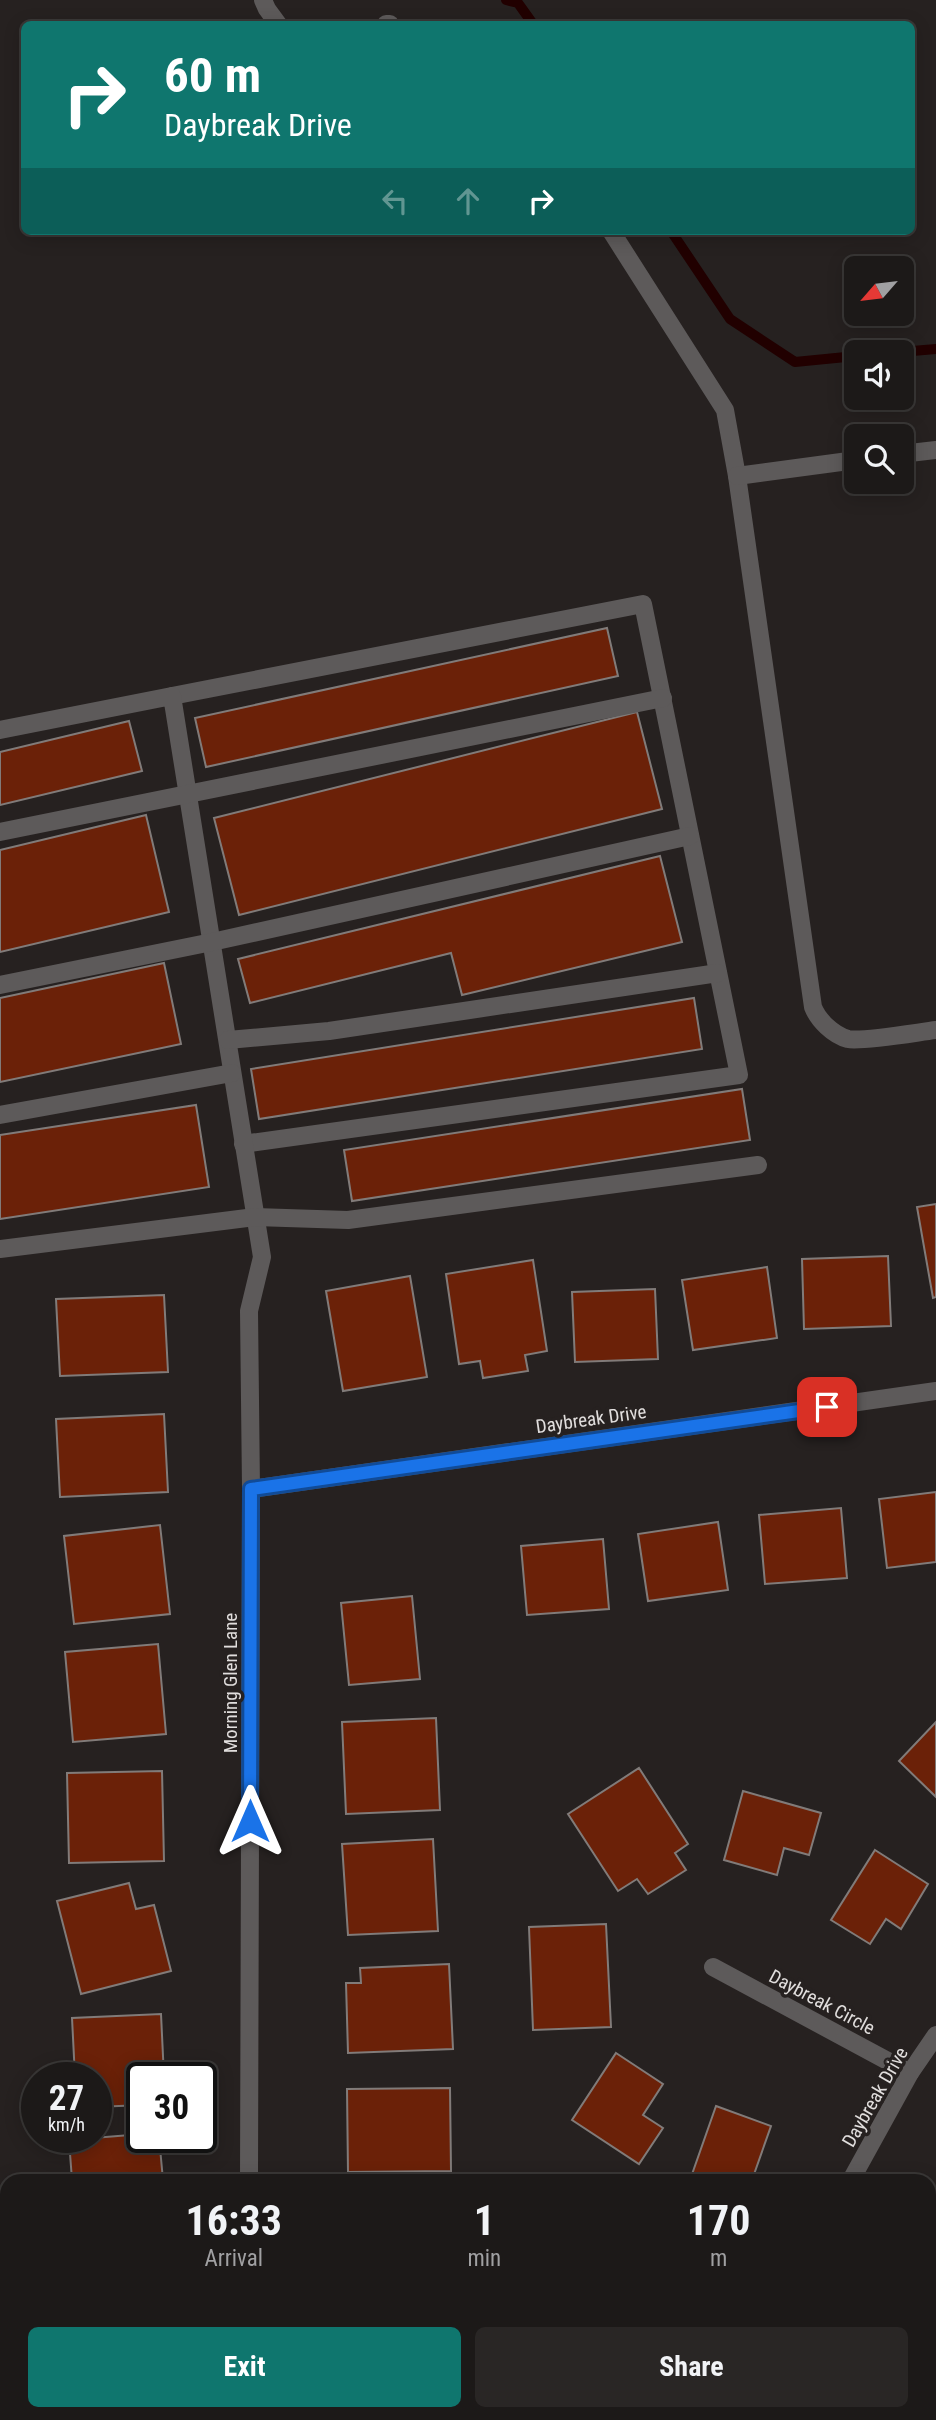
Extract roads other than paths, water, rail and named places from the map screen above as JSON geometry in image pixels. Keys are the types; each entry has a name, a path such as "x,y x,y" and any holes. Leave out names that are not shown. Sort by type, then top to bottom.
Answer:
{"street":[{"path":"263,0 276,21"},
{"path":"614,235 725,410 737,476 813,1007 817,1016 830,1029 849,1039 936,1030"},
{"path":"914,453 936,450"},
{"path":"737,476 844,462"},
{"path":"0,730 643,604 739,1075 243,1144"},
{"name":"Morning Glen Lane","path":"172,696 262,1257 249,1311 249,2174"},
{"path":"0,832 663,698"},
{"path":"0,985 212,942 690,836"},
{"path":"228,1040 329,1031 718,973"},
{"path":"0,1115 232,1073"},
{"path":"0,1249 256,1217 348,1220 758,1165"},
{"name":"Daybreak Drive","path":"251,1489 936,1391"},
{"name":"Daybreak Circle","path":"713,1968 910,2073"},
{"name":"Daybreak Drive","path":"854,2174 910,2073 936,2035"}],"waterway":[{"path":"506,0 518,3 531,21"},
{"path":"674,235 730,319 795,362 844,357"},
{"path":"914,351 936,349"}]}
